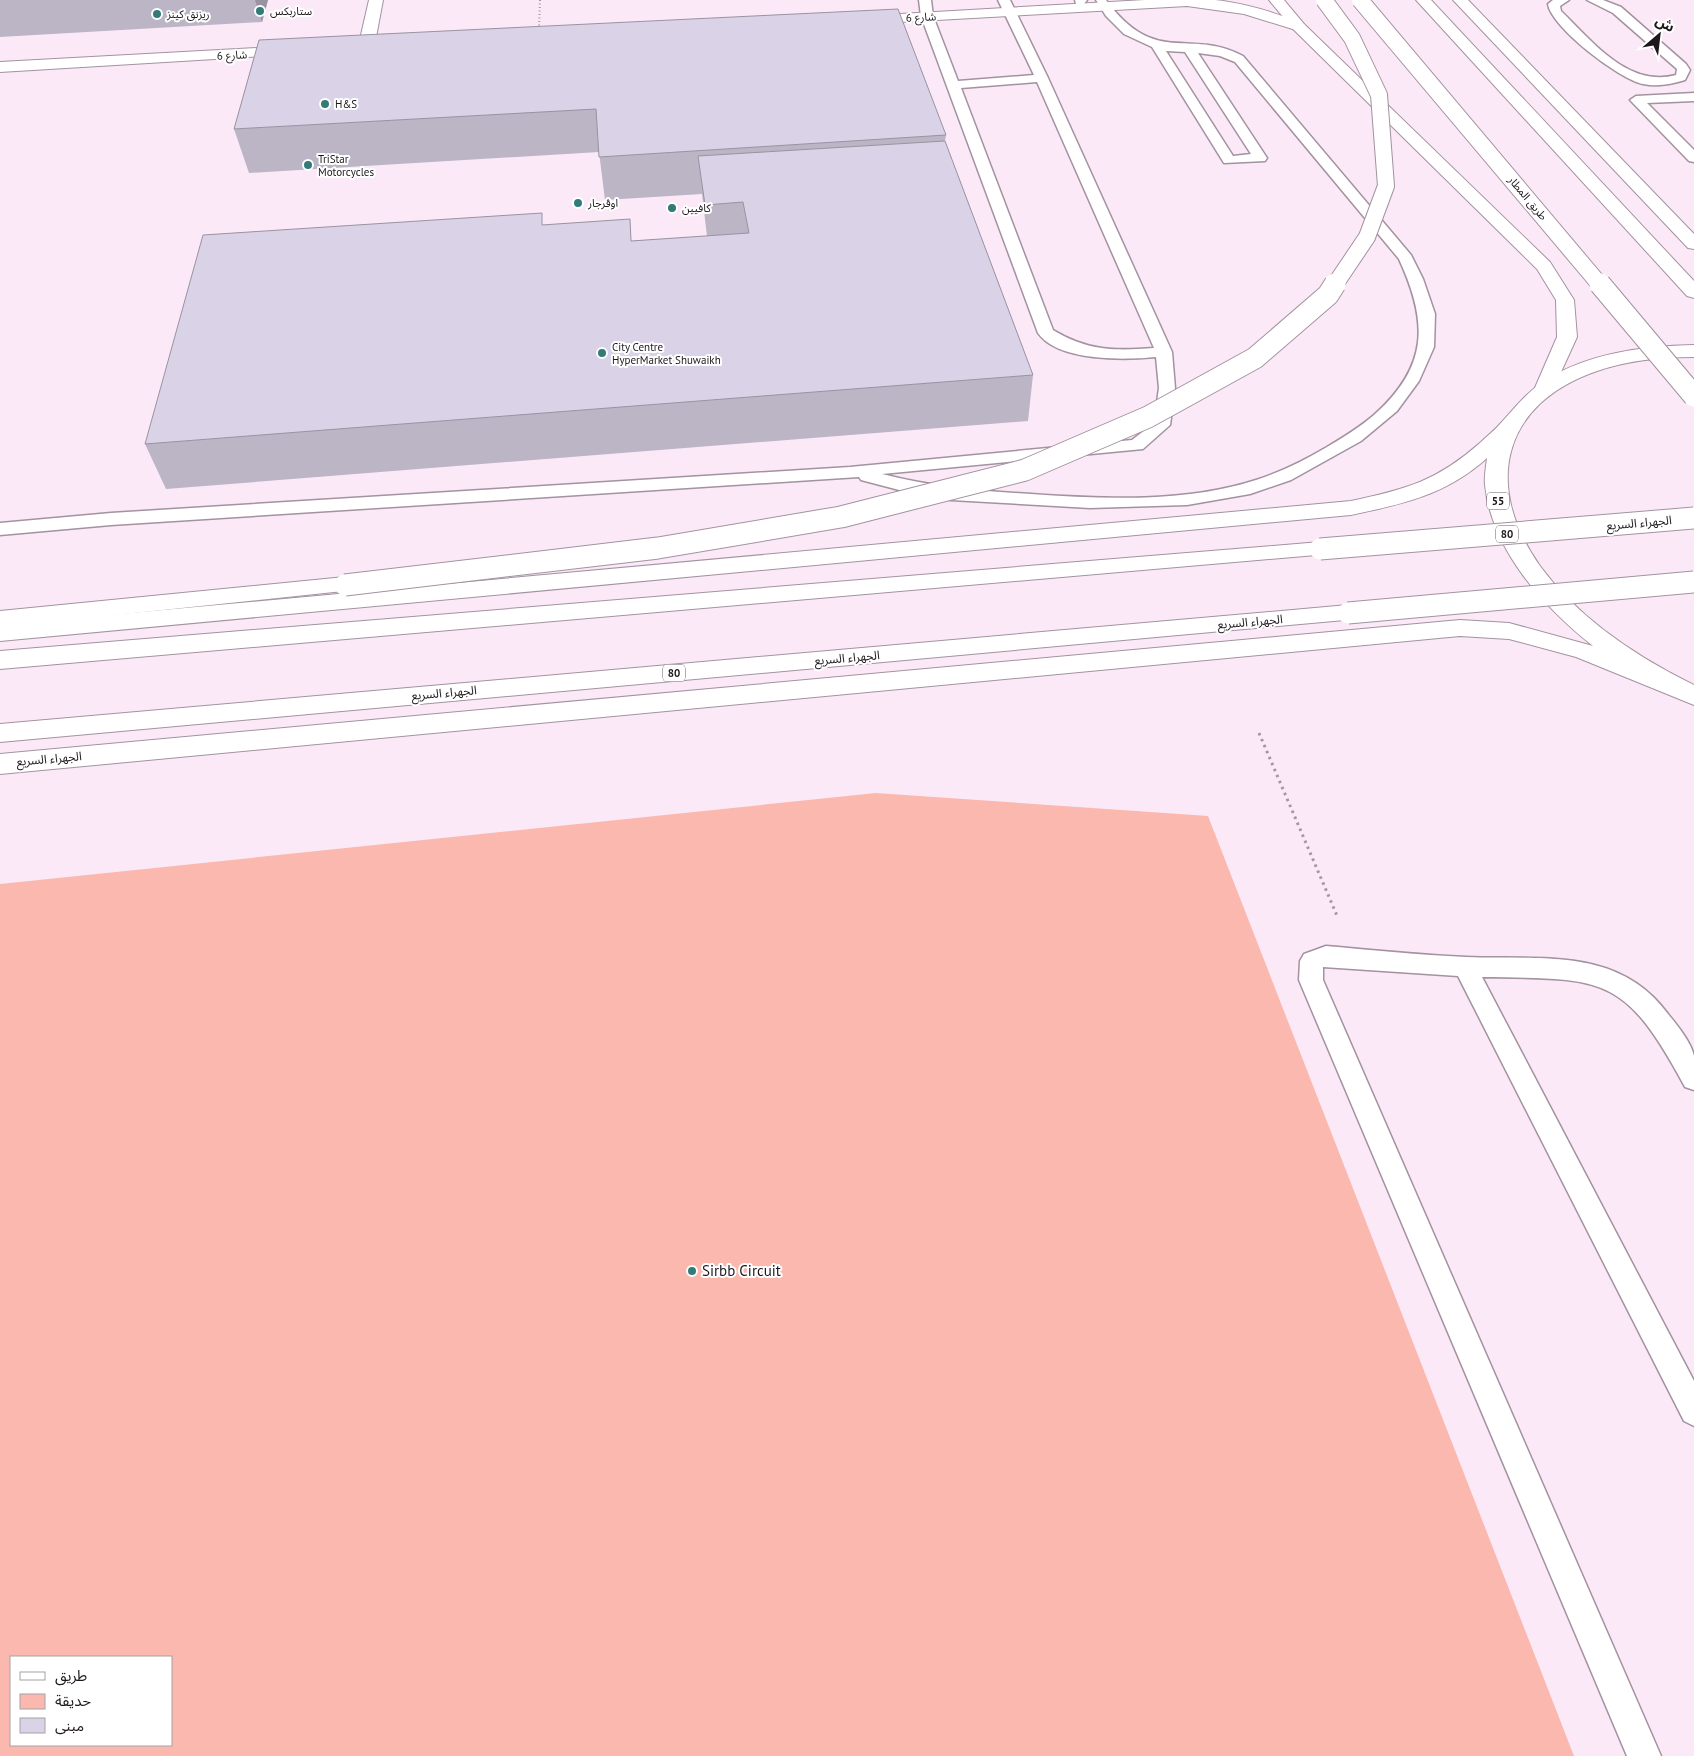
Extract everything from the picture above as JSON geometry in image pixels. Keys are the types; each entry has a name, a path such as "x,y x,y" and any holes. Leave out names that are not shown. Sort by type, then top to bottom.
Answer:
{"main road":[{"path":"366,45 376,0"},
{"name":"55","path":"1276,0 1299,27 1544,266 1565,300 1567,337 1544,390"},
{"path":"0,619 345,585 658,548 841,517 1025,470 1148,417 1255,358 1328,295 1368,237 1386,186 1379,95 1352,38 1324,0"},
{"name":"طريق المطار","path":"1360,0 1694,396"},
{"path":"1423,0 1694,292"},
{"path":"1460,0 1694,244"},
{"name":"شارع 6","path":"1007,6 1080,1 1209,3 1267,15 1299,27"},
{"name":"شارع 6","path":"847,18 926,9 1106,2"},
{"path":"347,46 386,44"},
{"name":"شارع 6","path":"0,61 307,48"},
{"name":"شارع 6","path":"0,67 268,50"},
{"name":"55","path":"1683,691 1607,644 1554,598 1519,552 1499,508 1495,487 1495,467 1506,431 1520,411 1544,390 1576,372 1604,363 1641,355 1694,351"},
{"path":"0,633 1351,508 1395,499 1428,488 1457,472 1506,431"},
{"name":"الجهراء السريع","path":"0,660 1694,518"},
{"name":"الجهراء السريع","path":"0,733 1694,582"},
{"name":"الجهراء السريع","path":"0,764 1460,628 1509,631 1583,651 1683,691"}],"lane":[{"path":"1563,0 1554,4 1556,12 1620,71 1637,78 1658,82 1676,80 1689,74 1617,10 1594,0"},
{"path":"850,472 927,491 1040,501 1130,502 1200,498 1252,488 1308,466 1355,438 1386,414 1414,378 1427,348 1427,316 1422,290 1406,258 1239,59 1221,52 1158,47 1137,38 1106,2"},
{"path":"0,528 111,519 850,472 1136,444 1162,425 1167,388 1164,352 1042,78 1007,6"},
{"path":"926,9 1046,333 1066,346 1091,355 1164,352"},
{"path":"1158,47 1228,160 1260,158 1189,49"},
{"path":"953,85 1042,78"},
{"path":"1694,97 1636,100 1694,158"},
{"path":"1674,98 1694,104"},
{"path":"1644,1756 1311,980 1312,960 1326,956 1465,967 1587,971 1623,986 1662,1022 1694,1079"},
{"path":"1465,967 1694,1411"}],"path":[{"path":"539,32 540,0"},
{"path":"1259,733 1354,958"}],"green space":[{"name":"Sirbb Circuit","path":"876,793 1208,816 1574,1756 0,1756 0,884"}],"building":[{"path":"898,9 946,135 599,157 596,109 234,129 259,40"},
{"name":"City Centre HyperMarket Shuwaikh","path":"945,141 1033,375 145,444 203,235 542,213 542,225 630,219 631,241 749,233 743,202 705,205 698,156"}],"place":[{"name":"ستاربكس","path":"260,11"},
{"name":"ريزنق كينز","path":"157,14"},
{"name":"H&S","path":"325,104"},
{"name":"TriStar Motorcycles","path":"308,165"},
{"name":"اوڤرجار","path":"578,203"},
{"name":"كافيين","path":"672,208"},
{"name":"City Centre HyperMarket Shuwaikh","path":"602,353"},
{"name":"Sirbb Circuit","path":"692,1271"}]}
